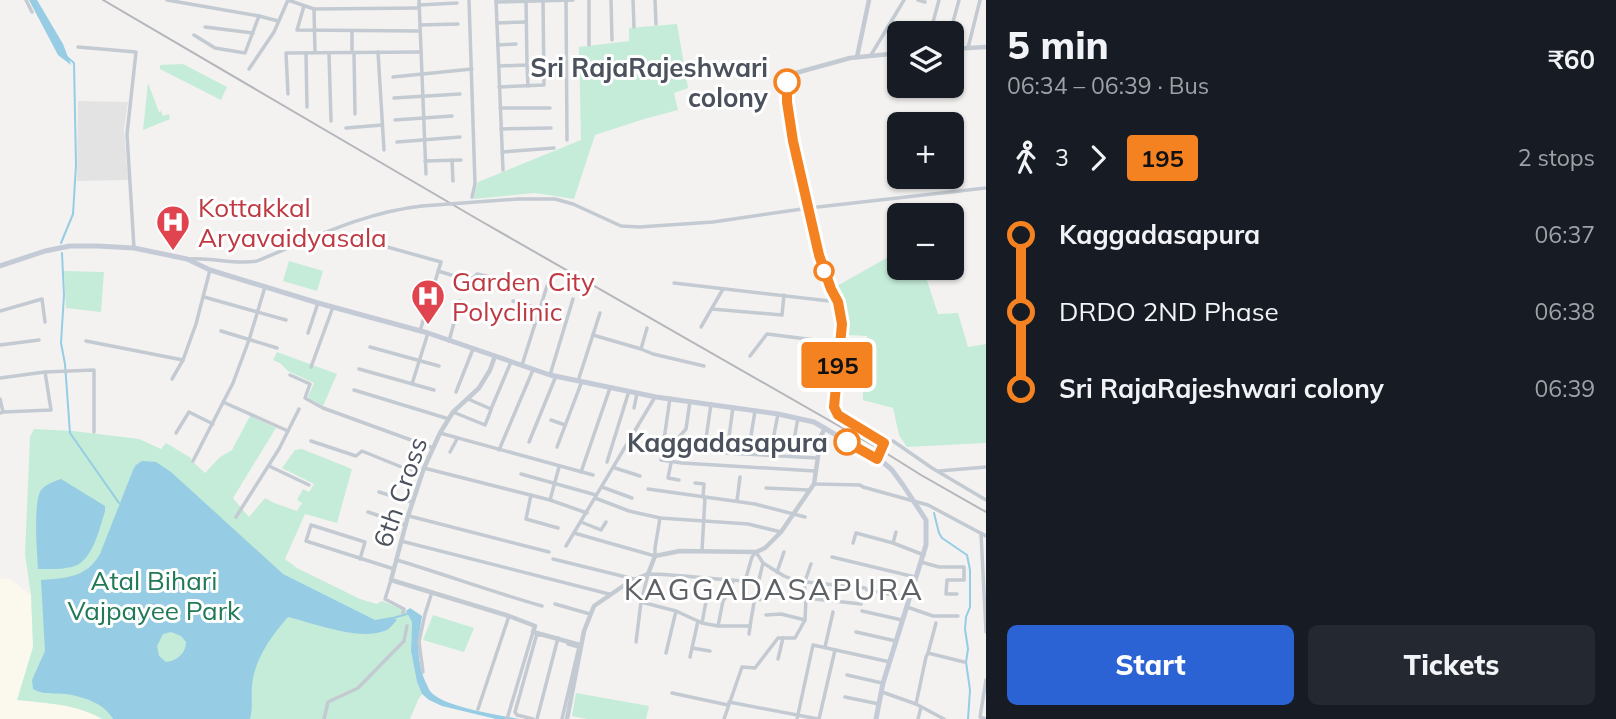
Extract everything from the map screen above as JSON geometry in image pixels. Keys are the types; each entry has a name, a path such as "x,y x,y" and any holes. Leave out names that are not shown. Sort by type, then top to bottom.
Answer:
{"main road":[{"path":"0,266 69,246 134,248 187,259 210,270 428,333 533,370 656,397 755,410 814,422 892,470 926,520 924,555 883,684 876,719"}],"street":[{"path":"26,0 32,12"},
{"path":"167,0 279,21"},
{"path":"249,69 274,32 288,0 314,9 457,3"},
{"path":"469,0 475,184 472,197"},
{"path":"499,88 544,85 543,0"},
{"path":"566,0 567,140"},
{"path":"503,170 496,1 573,0"},
{"path":"589,0 589,44"},
{"path":"611,0 612,40"},
{"path":"633,0 634,27"},
{"path":"655,0 656,24"},
{"path":"857,57 869,0"},
{"path":"892,21 904,0"},
{"path":"918,0 925,2"},
{"path":"933,21 939,0"},
{"path":"953,21 959,0"},
{"path":"968,48 980,0"},
{"path":"526,1 528,86"},
{"path":"419,4 426,174"},
{"path":"304,6 297,30 420,28 457,24"},
{"path":"314,9 315,53"},
{"path":"194,35 215,48 245,53 259,16"},
{"path":"497,23 526,22"},
{"path":"205,27 253,33"},
{"path":"352,30 355,114"},
{"path":"871,56 887,30"},
{"path":"498,45 516,44"},
{"path":"78,47 136,52 127,134 134,248"},
{"path":"964,48 986,47"},
{"path":"378,52 384,150"},
{"path":"288,94 286,53 421,52"},
{"path":"306,53 307,107"},
{"path":"328,53 331,121"},
{"path":"884,443 838,415 834,407 842,324 838,302 821,263 793,141 787,82 792,74 857,57 887,54"},
{"path":"499,65 527,65"},
{"path":"393,77 472,69"},
{"path":"394,98 460,94"},
{"path":"500,108 550,108"},
{"path":"395,120 452,116"},
{"path":"346,128 382,125"},
{"path":"501,129 551,128"},
{"path":"397,142 460,137"},
{"path":"502,152 554,148"},
{"path":"425,160 461,160"},
{"path":"452,160 453,181"},
{"path":"187,259 246,263 257,261 357,220 412,207 549,198 567,202 621,226 639,227 713,222 986,188"},
{"path":"329,235 348,236 441,262 420,331"},
{"path":"172,379 183,359 210,270"},
{"path":"438,271 458,277 473,278 477,274 504,280"},
{"path":"522,366 548,283"},
{"path":"674,283 838,302"},
{"path":"193,461 233,383 265,287"},
{"path":"701,327 723,289"},
{"path":"712,309 782,316 784,295"},
{"path":"204,297 285,320"},
{"path":"0,311 42,299 45,321"},
{"path":"529,442 553,375 573,299"},
{"path":"449,341 460,301"},
{"path":"513,301 540,309"},
{"path":"308,333 318,303"},
{"path":"311,367 333,307"},
{"path":"557,447 600,313"},
{"path":"641,349 647,328"},
{"path":"221,331 277,348"},
{"path":"412,384 428,333"},
{"path":"750,356 767,334 839,343"},
{"path":"593,335 653,354 704,366"},
{"path":"0,345 39,340"},
{"path":"86,341 183,359"},
{"path":"370,347 439,366"},
{"path":"456,392 473,349"},
{"name":"6th Cross","path":"495,356 480,388 453,412 433,448 412,502 391,580 509,617 535,626 533,632 580,645"},
{"path":"453,412 485,425 511,362"},
{"path":"359,369 434,390"},
{"path":"0,378 45,372 94,370 94,432"},
{"path":"499,450 533,370"},
{"path":"0,399 2,412 51,410 45,372"},
{"path":"290,375 310,384 305,398 323,408 433,448"},
{"path":"581,472 610,387"},
{"path":"354,390 449,419"},
{"path":"607,462 629,391"},
{"path":"634,408 637,393"},
{"path":"566,546 656,397"},
{"path":"466,398 491,409"},
{"path":"670,398 661,460 671,463 815,471"},
{"path":"662,455 685,429 690,401"},
{"path":"223,402 288,431"},
{"path":"704,452 711,404"},
{"path":"727,452 733,407"},
{"path":"236,517 269,466 299,409"},
{"path":"748,454 755,410"},
{"path":"176,433 189,412 213,424"},
{"path":"770,455 778,414"},
{"path":"791,456 798,418"},
{"path":"551,420 565,425"},
{"path":"574,534 655,556 680,551 756,552 765,548 781,532 814,484 821,436 825,428"},
{"path":"440,433 593,475"},
{"path":"450,452 457,439"},
{"path":"877,459 884,443 893,440 937,471 986,499"},
{"path":"311,441 356,456 362,451 421,475"},
{"path":"690,451 817,458"},
{"path":"671,463 668,478 679,480"},
{"path":"269,466 309,485"},
{"path":"550,500 559,467"},
{"path":"614,467 640,475"},
{"path":"937,471 986,467"},
{"path":"424,468 550,500 587,513"},
{"path":"521,474 596,496 629,511 660,518 748,524 781,532"},
{"path":"737,501 740,477"},
{"path":"695,483 704,484 702,551"},
{"path":"814,484 860,485 912,500 928,505 986,536"},
{"path":"602,487 632,498"},
{"path":"766,488 808,490"},
{"path":"648,489 737,501 805,517"},
{"path":"379,492 412,502"},
{"path":"531,495 526,519 558,528"},
{"path":"368,512 406,525"},
{"path":"408,516 549,552"},
{"path":"636,642 640,602 655,556 660,518"},
{"path":"581,522 601,530 606,522"},
{"path":"360,559 365,542 311,525 306,541 360,559 394,569"},
{"path":"893,544 896,532"},
{"path":"853,543 856,533 924,555"},
{"path":"981,533 986,632"},
{"path":"401,541 610,595"},
{"path":"756,552 763,563 804,584 806,582 864,588 909,598"},
{"path":"564,719 580,645 594,606 629,582 648,574 745,581 756,552"},
{"path":"777,572 784,552"},
{"path":"832,557 916,577"},
{"path":"553,559 636,579"},
{"path":"397,560 542,606"},
{"path":"921,562 939,567 964,567 964,580 947,580 946,594 957,594"},
{"path":"748,634 763,563"},
{"path":"724,719 741,667 755,668 778,638 795,638 805,620 804,584 811,565"},
{"path":"690,657 710,579"},
{"path":"391,580 385,599 404,609 403,613"},
{"path":"718,626 723,601 733,581"},
{"path":"423,672 419,642 432,592"},
{"path":"806,598 861,604"},
{"path":"754,599 768,600"},
{"path":"640,602 718,626 750,626"},
{"path":"555,604 590,614"},
{"path":"907,607 933,616 958,616"},
{"path":"666,653 676,611"},
{"path":"862,611 902,620"},
{"path":"825,648 833,612"},
{"path":"766,615 781,614 805,620"},
{"path":"478,709 509,617"},
{"path":"918,719 926,657 936,623"},
{"path":"324,719 328,702 358,688 404,641 407,626"},
{"path":"508,718 533,632"},
{"path":"856,632 896,641"},
{"path":"558,639 535,719 517,715 515,712 536,637 540,635 558,639 579,647 564,719"},
{"path":"778,659 783,638"},
{"path":"797,717 813,645 890,662"},
{"path":"692,648 710,651"},
{"path":"672,694 819,719 835,650"},
{"path":"928,653 964,662"},
{"path":"847,675 883,684"},
{"path":"986,680 980,718 986,719"},
{"path":"881,692 919,706 942,719"},
{"path":"845,697 879,704"}],"shaded area":[{"path":"78,101 128,102 124,129 128,180 77,181"},
{"path":"0,579 10,579 31,595 33,647 18,700 89,711 102,719 0,719"}],"green space":[{"path":"677,24 688,88 674,93 678,110 595,135 574,199 535,193 473,199 478,182 581,140 579,47 629,41 629,28"},
{"path":"183,64 227,87 221,100 160,69 160,65"},
{"path":"148,83 159,112 161,111 163,116 169,114 170,119 143,130"},
{"path":"887,258 887,280 927,280 938,314 958,313 968,347 986,344 986,443 907,447 899,435 893,408 863,400 863,377 873,361 867,336 848,335 837,286"},
{"path":"289,261 323,271 317,291 283,281"},
{"path":"64,271 104,272 101,312 66,308"},
{"path":"277,352 337,374 323,406 308,397 314,383 288,371 273,360"},
{"name":"Atal Bihari Vajpayee Park","path":"250,416 276,428 233,498 249,517 265,498 297,511 302,503 297,500 303,489 309,492 314,484 282,468 295,450 302,449 352,469 337,523 305,514 285,559 297,568 360,599 377,604 382,601 406,611 412,622 411,651 422,694 410,719 102,719 72,707 17,700 33,647 31,595 25,554 30,437 34,429 139,439 161,449 166,443 191,458 205,473 220,457 232,450"},
{"path":"433,615 474,628 464,652 423,640"},
{"path":"576,693 649,706 646,719 587,719 572,716"}],"water":[{"path":"29,0 37,0 63,44 71,65 58,55"},
{"name":"Atal Bihari Vajpayee Park","path":"142,461 156,462 171,472 283,574 375,620 392,617 397,620 386,630 362,634 288,617 270,640 256,667 250,719 113,719 99,705 86,699 33,689 32,680 45,651 41,580 75,575 94,562 100,554 136,465","holes":["171,632 181,636 186,642 183,653 166,662 159,656 157,646 163,634"]},
{"path":"61,479 105,506 105,511 95,541 83,561 68,568 38,569 36,528 39,496 45,486"},
{"path":"410,608 422,616 419,657 430,691 436,697 458,706 519,719 496,719 442,706 422,694 411,651 412,622 406,611"}],"waterway":[{"path":"61,243 73,214 76,165 74,63 67,57"},
{"path":"62,253 64,295 61,343 70,433 119,503"},
{"path":"934,513 942,538 967,555 970,570 970,607 965,629 970,690 968,719"},
{"path":"393,618 407,614"}],"railway":[{"path":"103,0 986,512"}],"bus line":[{"name":"195","path":"787,82 793,141 819,255 838,302 842,324 834,407 838,415 884,443 877,459 847,442"}],"place":[{"name":"Sri RajaRajeshwari colony","path":"787,82"},
{"name":"Kottakkal Aryavaidyasala","path":"173,252"},
{"name":"Garden City Polyclinic","path":"428,326"},
{"name":"Kaggadasapura","path":"847,442"}],"district":[{"name":"KAGGADASAPURA","path":"774,589"}]}
